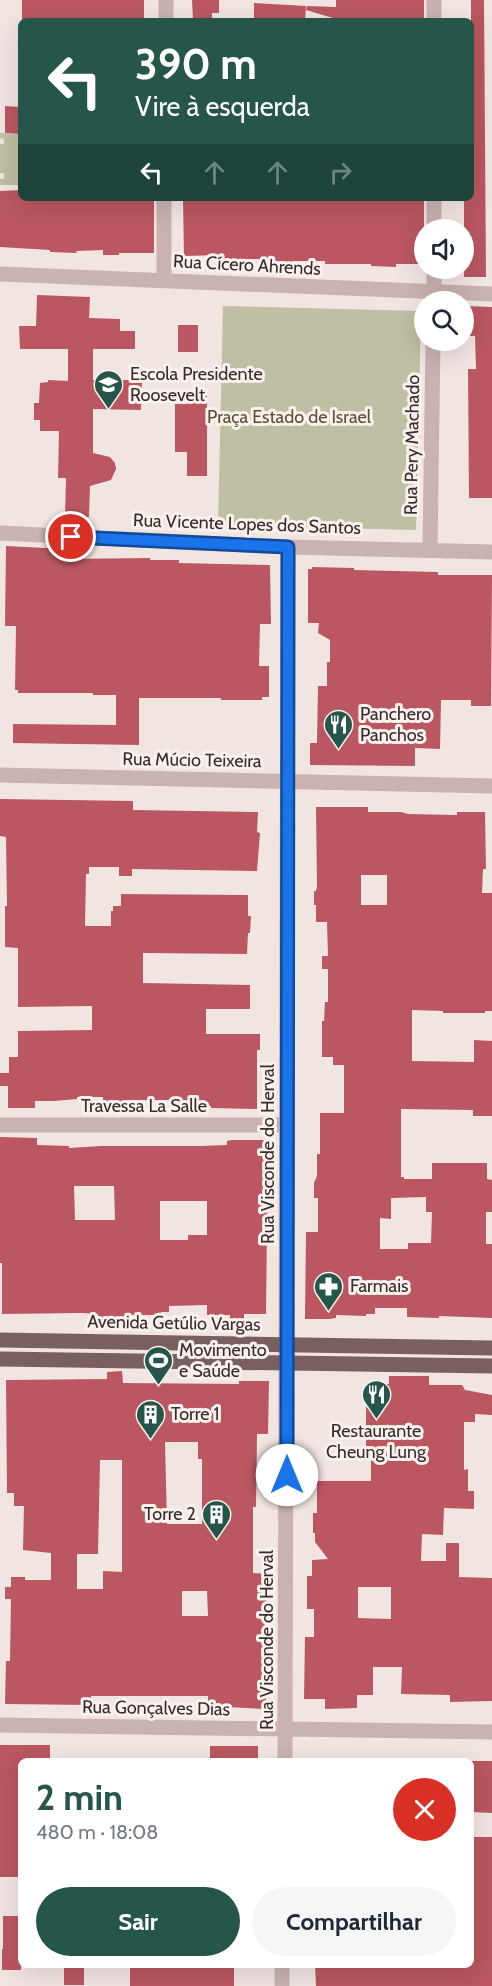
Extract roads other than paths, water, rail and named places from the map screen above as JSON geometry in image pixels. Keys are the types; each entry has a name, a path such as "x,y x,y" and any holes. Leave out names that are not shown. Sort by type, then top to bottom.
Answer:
{"main road":[{"name":"Avenida Getúlio Vargas","path":"0,1340 492,1348"},
{"path":"294,1345 295,1364"},
{"path":"0,1359 492,1366"}],"street":[{"path":"166,0 166,18"},
{"path":"434,0 434,18"},
{"path":"164,201 164,280"},
{"path":"434,201 434,219"},
{"name":"Rua Cícero Ahrends","path":"0,274 164,280 414,295"},
{"name":"Rua Cícero Ahrends","path":"474,295 492,294"},
{"name":"Rua Pery Machado","path":"430,550 433,351"},
{"name":"Rua Vicente Lopes dos Santos","path":"0,533 288,547 492,552"},
{"name":"Rua Visconde do Herval","path":"288,547 287,1125 294,1345"},
{"name":"Rua Múcio Teixeira","path":"0,775 492,786"},
{"name":"Travessa La Salle","path":"0,1125 287,1125"},
{"name":"Rua Visconde do Herval","path":"285,1758 295,1364"},
{"name":"Rua Gonçalves Dias","path":"0,1725 492,1732"},
{"path":"282,1968 282,1986"}],"place":[{"name":"Escola Presidente Roosevelt","path":"109,410"},
{"name":"Panchero Panchos","path":"339,750"},
{"name":"Farmais","path":"329,1312"},
{"name":"Movimento e Saúde","path":"158,1386"},
{"name":"Restaurante Cheung Lung","path":"376,1420"},
{"name":"Torre 1","path":"150,1440"},
{"name":"Torre 2","path":"217,1540"}],"park label":[{"name":"Praça Estado de Israel","path":"289,417"}]}
